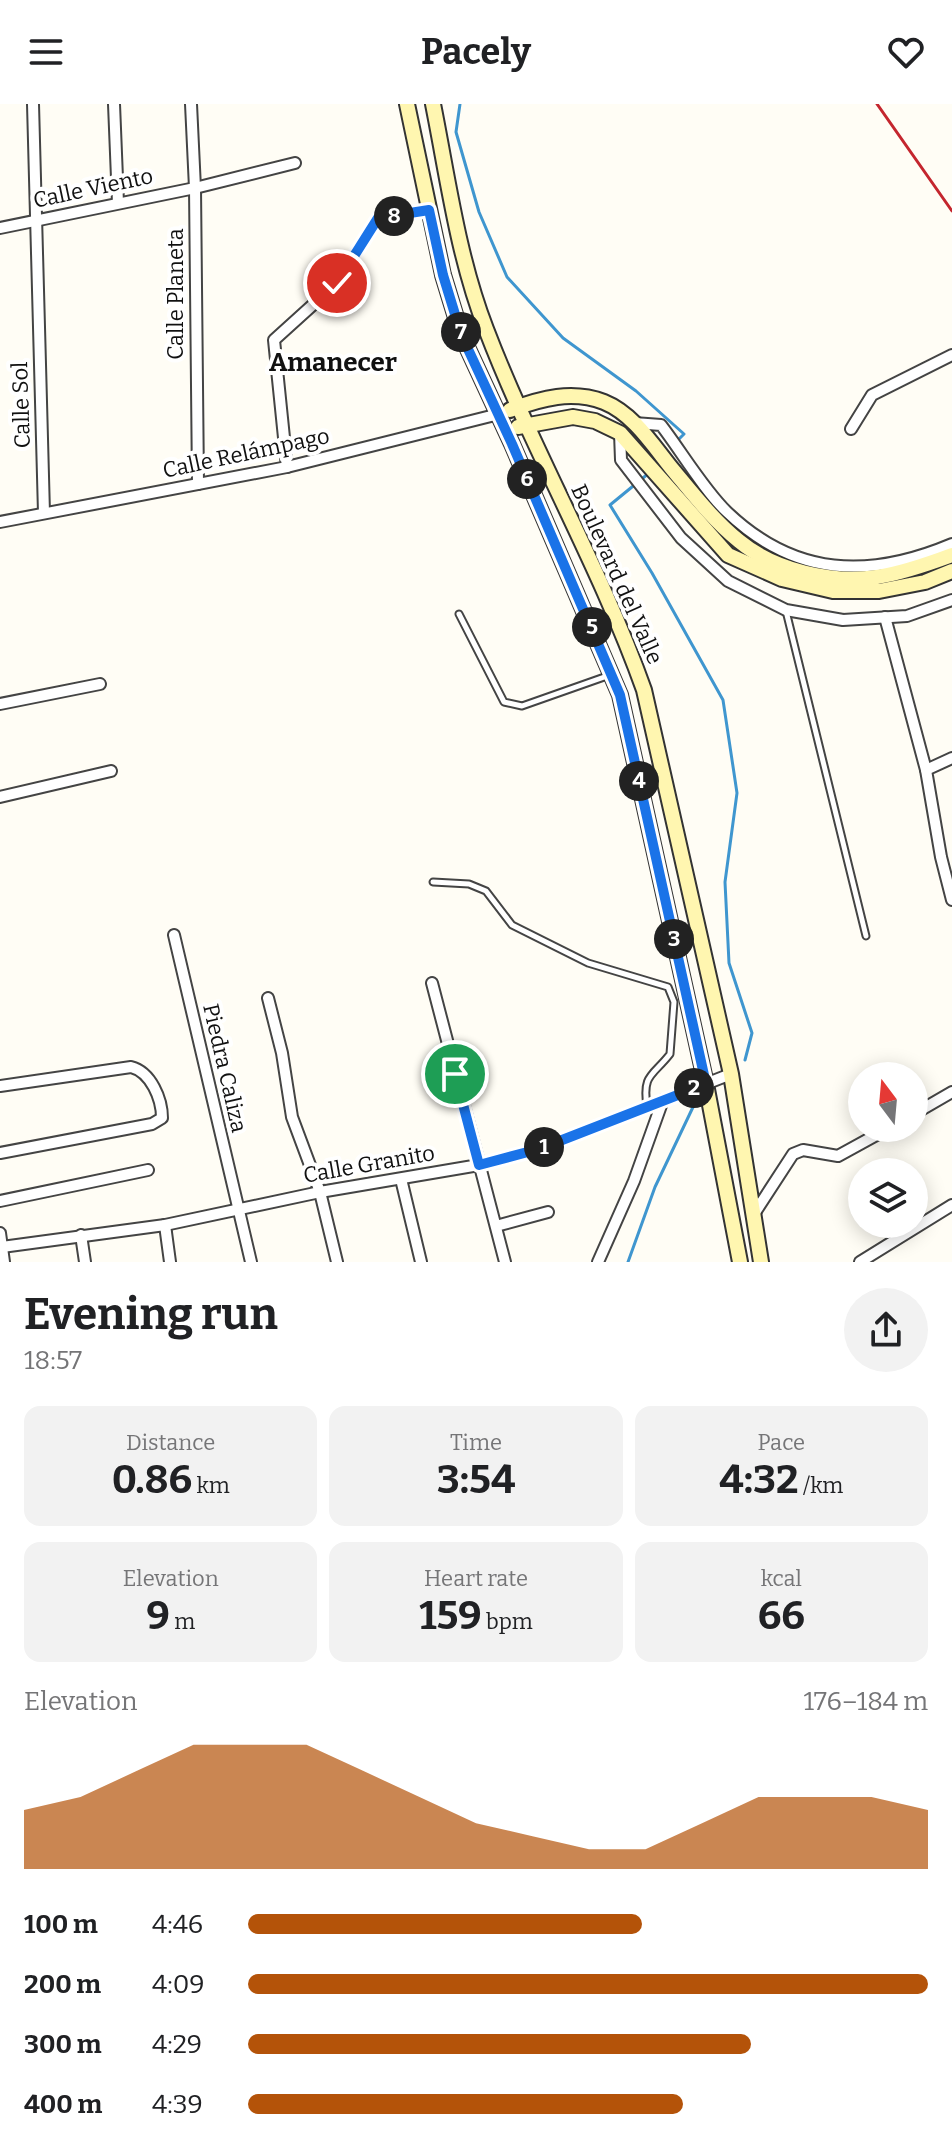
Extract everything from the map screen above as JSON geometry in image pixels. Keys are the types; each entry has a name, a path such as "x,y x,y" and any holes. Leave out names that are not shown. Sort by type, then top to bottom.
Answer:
{"street":[{"name":"Calle Sol","path":"33,104 44,513"},
{"path":"114,104 118,203"},
{"name":"Calle Planeta","path":"191,104 195,188 198,484"},
{"name":"Boulevard del Valle","path":"407,104 443,275 461,334 499,414 620,695 706,1084 740,1262"},
{"name":"Boulevard del Valle","path":"433,104 467,271 485,327 631,652 644,690 731,1074 761,1262"},
{"name":"Calle Viento","path":"0,228 195,188 295,163"},
{"path":"287,467 274,340 337,283 378,218 429,210"},
{"path":"851,429 872,395 952,355"},
{"path":"499,414 539,399 576,394 607,403 634,423 699,502 740,542 782,567 835,577 875,578 952,555"},
{"name":"Calle Relámpago","path":"0,522 287,467 499,414"},
{"path":"506,431 526,424 573,417 595,421 620,433 728,555 782,579 833,591 879,591 925,582 952,571"},
{"path":"634,423 661,425 725,510 764,543 804,560 856,568 915,560 952,544"},
{"path":"620,433 621,460 681,538 728,581 786,610 843,620 907,616 952,600"},
{"path":"885,617 926,770 952,900"},
{"path":"0,704 100,684"},
{"path":"926,770 952,758"},
{"path":"0,797 111,771"},
{"name":"Piedra Caliza","path":"174,935 251,1262"},
{"path":"432,983 505,1262"},
{"path":"268,998 282,1053 292,1117 320,1192 337,1262"},
{"path":"0,1086 131,1067 141,1069 147,1075 162,1109 162,1118 152,1124 0,1153"},
{"name":"Calle Granito","path":"2,1247 165,1225 320,1192 479,1165 539,1149 731,1074"},
{"path":"928,1106 952,1092"},
{"path":"598,1262 634,1181 663,1100"},
{"path":"754,1214 793,1154 803,1150 838,1156 864,1142"},
{"path":"0,1201 148,1170"},
{"path":"401,1179 421,1262"},
{"path":"860,1262 952,1205"},
{"path":"496,1226 548,1212"},
{"path":"165,1225 170,1262"},
{"path":"0,1233 4,1262"},
{"path":"81,1235 85,1262"}],"lane":[{"path":"786,610 866,936"},
{"path":"459,614 504,702 522,706 612,674"},
{"path":"433,882 469,884 486,891 512,925 588,963 668,987 674,1002 670,1054 648,1075 644,1088 647,1107"}],"waterway":[{"path":"460,104 456,132 479,212 507,277 563,338 636,391 684,434 678,440"},
{"path":"649,473 610,505 723,700 737,793 725,882 729,963 752,1033 745,1060"},
{"path":"628,1262 655,1187 694,1105"}],"railway":[{"path":"877,104 952,211"}],"district":[{"name":"Amanecer","path":"333,362"}],"route":[{"path":"337,283 378,218 429,210 443,275 461,334 620,695 706,1084 539,1149 479,1165 455,1074"}]}
